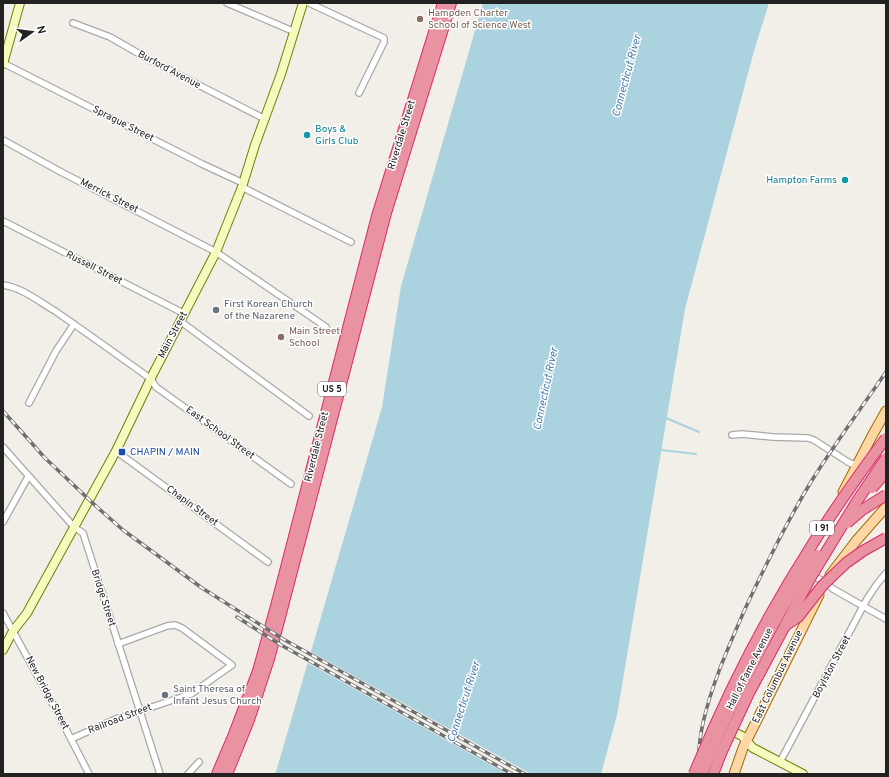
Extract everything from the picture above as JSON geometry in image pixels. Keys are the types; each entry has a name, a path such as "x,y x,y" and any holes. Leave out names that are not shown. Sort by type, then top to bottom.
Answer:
{"highway":[{"name":"Riverdale Street","path":"228,774 242,715 258,671 274,613 377,216 443,3"},
{"name":"Riverdale Street","path":"217,774 232,752 249,720 270,659 386,213 451,3"},
{"path":"860,467 886,430"},
{"name":"I 91","path":"694,774 726,702 773,610 860,467 886,438"},
{"name":"I 91","path":"713,774 749,693 811,577 856,501 886,458"},
{"path":"822,558 864,499 886,472"},
{"path":"702,774 721,729 750,668 783,607 801,578 819,553 840,529 862,510 886,495"},
{"path":"785,626 798,617 819,590 841,566 886,538"},
{"path":"213,774 232,752"}],"main road":[{"name":"Hall of Fame Avenue","path":"719,774 720,737 724,722 735,695 786,598 860,467 886,411"},
{"name":"East Columbus Avenue","path":"734,774 743,748 825,582 832,571 886,506"},
{"path":"786,598 794,594 803,595 810,600 812,609"}],"street":[{"path":"3,64 20,3"},
{"path":"227,3 294,32"},
{"name":"Main Street","path":"3,650 13,631 27,613 116,451 216,252 242,185 281,74 303,3"},
{"path":"309,3 384,38 384,42 359,93"},
{"name":"Burford Avenue","path":"73,23 110,37 155,63 265,119"},
{"name":"Sprague Street","path":"3,64 202,164 351,242"},
{"name":"Merrick Street","path":"3,140 61,172 216,252 326,327"},
{"name":"Russell Street","path":"3,221 182,318 309,416"},
{"name":"East School Street","path":"3,285 14,287 24,292 74,324 151,379 156,387 291,484"},
{"path":"29,403 56,351 74,324"},
{"path":"732,435 742,434 808,438 814,440 848,462 860,467"},
{"name":"Bridge Street","path":"3,447 28,477 74,527 83,533 160,774"},
{"name":"Chapin Street","path":"116,451 268,562"},
{"path":"3,522 28,477"},
{"path":"802,570 825,582 886,619"},
{"name":"Boylston Street","path":"780,762 876,584 886,573"},
{"name":"New Bridge Street","path":"3,613 89,774"},
{"name":"Railroad Street","path":"71,739 110,721 191,694 232,665 182,628 175,625 167,626 118,644"},
{"path":"3,644 13,631"},
{"path":"724,722 734,732 742,736 753,748 803,774"},
{"path":"188,774 198,762"}],"water":[{"name":"Connecticut River","path":"483,3 769,3 754,51 685,309 617,715 601,774 275,774 382,407 401,286"}],"pier":[{"path":"309,651 531,774 507,774 306,662"}],"waterway":[{"path":"666,418 699,432"},
{"path":"661,450 696,454"}],"railway":[{"path":"697,774 698,755 703,723 711,694 745,609 786,525 804,493 886,372"},
{"path":"3,411 45,458 98,508 123,530 202,588 283,639 525,774"},
{"path":"237,617 281,645 512,774"}],"place":[{"name":"Hampden Charter School of Science West","path":"420,19"},
{"name":"Boys & Girls Club","path":"307,135"},
{"name":"Hampton Farms","path":"845,180"},
{"name":"First Korean Church of the Nazarene","path":"216,310"},
{"name":"Main Street School","path":"281,337"},
{"name":"CHAPIN / MAIN","path":"122,452"},
{"name":"Saint Theresa of Infant Jesus Church","path":"165,695"}]}
